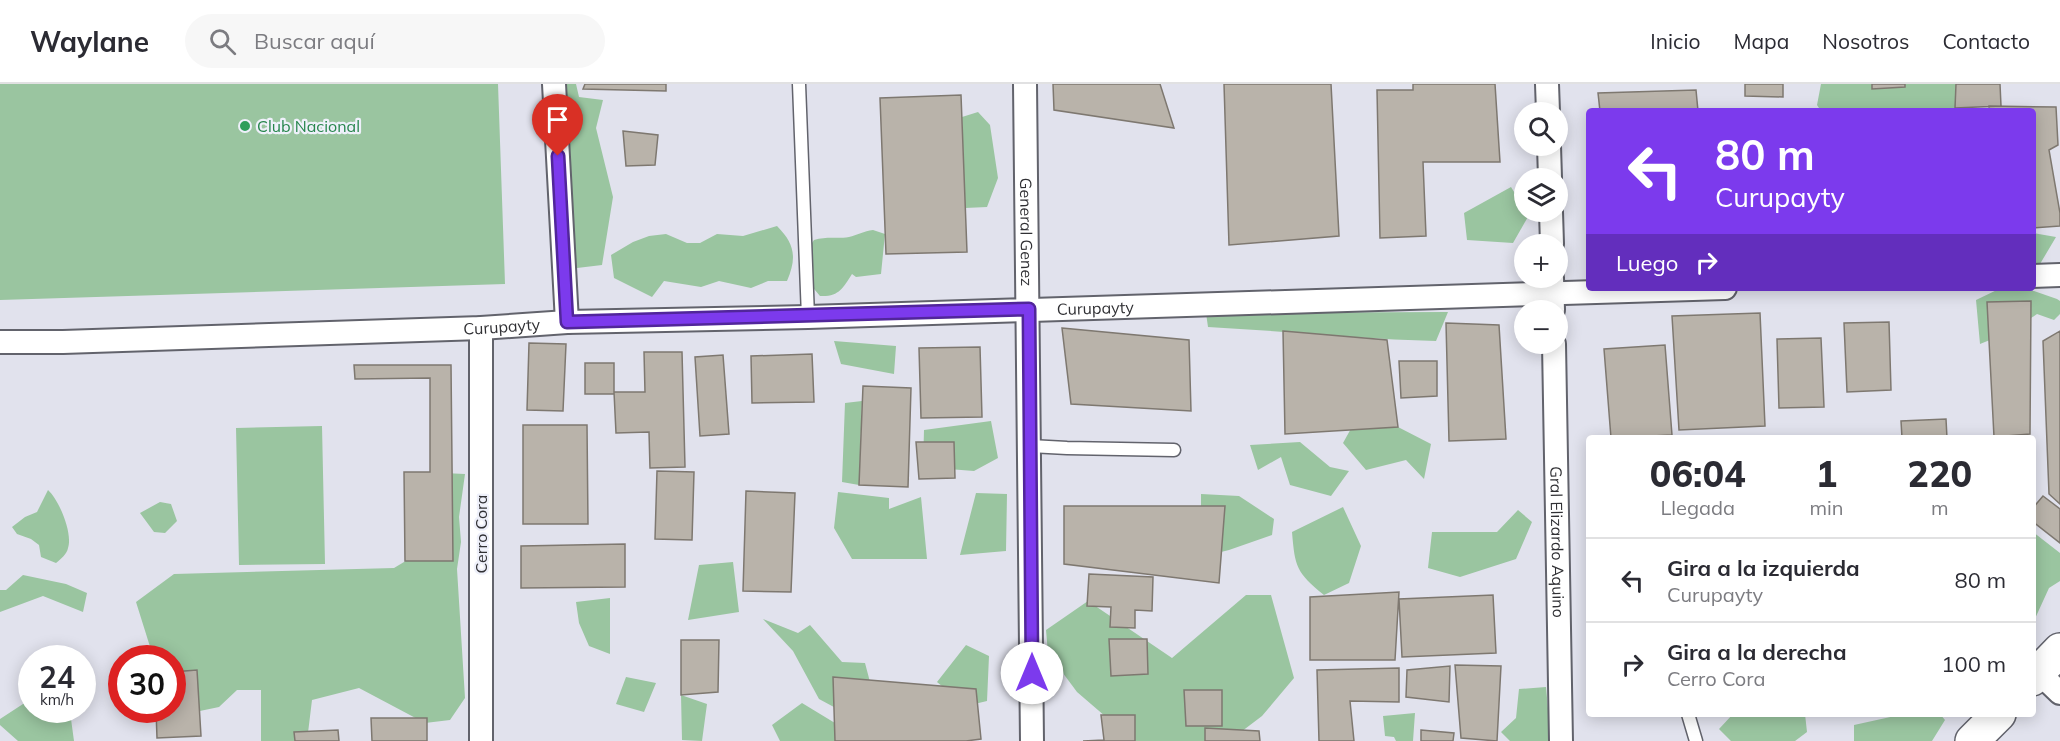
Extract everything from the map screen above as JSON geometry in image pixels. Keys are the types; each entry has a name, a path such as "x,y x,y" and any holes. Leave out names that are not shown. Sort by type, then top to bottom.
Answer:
{"street":[{"path":"554,84 567,322"},
{"name":"General Genez","path":"1025,84 1032,741"},
{"path":"1547,84 1548,102"},
{"path":"2036,276 2060,275"},
{"name":"Curupayty","path":"0,342 63,342 567,322 807,317 1639,291"},
{"name":"Cerro Cora","path":"481,327 481,741"},
{"name":"Gral Elizardo Aquino","path":"1554,354 1561,741"},
{"path":"1972,741 1996,717"}],"lane":[{"path":"799,84 807,317"},
{"path":"1030,446 1174,450"},
{"path":"1689,717 1696,741"}],"green space":[{"path":"0,84 498,84 505,284 0,300"},
{"path":"548,84 576,84 579,97 603,100 596,128 613,197 602,265 552,271"},
{"path":"1821,84 1956,84 1955,108 1819,108 1817,105"},
{"path":"978,112 990,125 998,178 987,207 965,208 962,117"},
{"path":"1511,187 1514,192 1514,222 1525,222 1518,234 1514,234 1513,243 1467,240 1464,213"},
{"path":"777,226 791,245 793,258 787,281 768,281 751,288 719,281 701,287 664,281 652,297 614,278 611,255 649,236 666,234 687,243 700,243 717,234 743,236"},
{"path":"873,230 885,234 881,274 856,277 852,274 836,293 820,296 809,283 808,249 814,240 849,237"},
{"path":"2036,234 2056,237 2040,264 2036,264"},
{"path":"1995,291 2034,291 2060,301 2060,314 2054,320 2037,314 2012,331 1980,344 1976,300"},
{"path":"1448,312 1436,341 1208,327 1206,313"},
{"path":"834,341 896,346 894,374 841,364"},
{"path":"862,401 859,485 842,482 845,403"},
{"path":"1390,403 1398,427 1431,444 1424,479 1406,460 1366,470 1343,443 1363,407"},
{"path":"991,421 998,458 974,471 923,467 924,430"},
{"path":"322,426 325,564 239,565 236,428"},
{"path":"1300,442 1330,467 1349,471 1331,496 1290,485 1281,457 1258,470 1250,445"},
{"path":"422,472 465,474 459,517 461,542 457,569 465,698 450,720 425,723 359,688 312,700 307,741 261,741 261,690 237,690 219,707 195,712 186,699 186,645 149,645 136,602 174,574 394,568 424,550 419,496"},
{"path":"48,490 60,509 69,534 67,550 56,563 41,557 39,545 17,534 12,527 25,517 37,512"},
{"path":"838,492 889,498 889,509 921,497 927,559 852,559 834,528"},
{"path":"976,493 1007,494 1006,551 960,555"},
{"path":"1201,494 1239,496 1274,519 1272,535 1201,557"},
{"path":"160,502 171,504 177,521 165,533 154,532 140,513"},
{"path":"1343,507 1361,546 1349,583 1324,595 1302,574 1294,553 1292,532"},
{"path":"1518,510 1532,522 1516,559 1460,577 1428,568 1432,532 1497,532"},
{"path":"2036,534 2060,553 2060,581 2049,588 2036,616"},
{"path":"733,562 739,612 688,620 699,565"},
{"path":"23,575 66,584 87,593 83,612 43,596 0,612 0,590 6,590"},
{"path":"1246,595 1271,595 1294,678 1262,716 1229,741 1134,741 1077,692 1048,653 1046,630 1088,601 1172,658"},
{"path":"610,598 610,654 589,646 579,623 576,602"},
{"path":"763,619 798,633 810,625 842,662 865,663 870,682 845,713 819,699 793,651"},
{"path":"966,645 989,656 987,701 966,706 937,682"},
{"path":"626,677 656,683 644,712 616,704"},
{"path":"1546,687 1551,741 1510,741 1501,732 1516,718 1519,689"},
{"path":"681,695 707,704 702,741 682,740"},
{"path":"802,703 858,737 857,741 780,741 772,725"},
{"path":"18,707 18,723 72,723 74,741 18,741 0,725 0,719"},
{"path":"1415,713 1413,741 1396,741 1394,737 1385,736 1383,716"},
{"path":"1730,717 1805,717 1807,732 1795,741 1731,741 1719,729"},
{"path":"1890,717 1942,717 1945,720 1932,741 1854,741 1854,725"}],"building":[{"path":"585,84 666,84 666,91 583,89"},
{"path":"1053,84 1160,84 1174,128 1054,110"},
{"path":"1224,84 1331,84 1339,236 1229,245"},
{"path":"1413,84 1495,84 1500,162 1423,162 1426,236 1380,238 1377,90 1413,90"},
{"path":"1745,84 1783,84 1783,97 1745,96"},
{"path":"1872,84 1905,84 1905,87 1872,89"},
{"path":"1956,84 2000,84 2001,106 1955,108"},
{"path":"1696,90 1698,108 1600,108 1598,93"},
{"path":"961,95 967,252 886,254 880,98"},
{"path":"1989,106 2056,107 2058,145 2049,150 2060,213 2060,226 2036,228 2036,108 1989,108"},
{"path":"623,131 658,135 655,165 626,166"},
{"path":"2031,301 2030,434 1994,435 1987,302"},
{"path":"1760,313 1765,426 1679,430 1672,316"},
{"path":"1889,322 1891,390 1847,392 1844,323"},
{"path":"1446,323 1499,325 1506,439 1449,441"},
{"path":"1062,328 1189,340 1191,411 1071,404"},
{"path":"1283,331 1387,340 1398,427 1285,434"},
{"path":"2060,331 2060,504 2049,494 2043,341"},
{"path":"1821,338 1824,407 1779,408 1777,339"},
{"path":"529,343 566,344 563,411 527,410"},
{"path":"1665,345 1672,435 1611,435 1604,349"},
{"path":"980,347 982,417 921,418 919,348"},
{"path":"644,352 682,352 685,467 650,468 649,432 616,433 614,392 645,392"},
{"path":"812,354 814,402 752,403 751,356"},
{"path":"723,355 729,434 700,436 695,357"},
{"path":"1399,361 1437,361 1437,396 1401,398"},
{"path":"585,363 614,363 614,394 585,394"},
{"path":"354,365 451,365 453,561 405,561 404,472 430,472 430,378 355,379"},
{"path":"863,386 911,388 908,487 859,485"},
{"path":"1946,419 1947,435 1902,435 1901,421"},
{"path":"523,425 587,425 588,524 523,524"},
{"path":"916,442 954,442 955,478 919,479"},
{"path":"657,471 694,472 692,540 655,539"},
{"path":"746,491 795,493 791,592 743,591"},
{"path":"2043,496 2060,509 2060,543 2036,524 2036,504"},
{"path":"1064,506 1225,506 1219,583 1064,564"},
{"path":"625,544 625,587 521,588 521,546"},
{"path":"1089,574 1153,577 1152,611 1135,610 1135,628 1110,627 1111,607 1087,606"},
{"path":"1399,592 1395,660 1310,660 1310,597"},
{"path":"1493,595 1496,653 1402,657 1399,599"},
{"path":"1109,639 1147,639 1148,674 1111,676"},
{"path":"681,640 719,640 718,692 681,695"},
{"path":"1455,665 1501,666 1497,741 1461,738"},
{"path":"1450,666 1449,702 1406,697 1407,670"},
{"path":"1399,668 1399,702 1350,701 1354,741 1319,741 1317,670"},
{"path":"197,670 201,736 157,738 156,723 186,723 186,671"},
{"path":"833,677 976,689 981,739 835,741"},
{"path":"1184,690 1222,690 1222,726 1186,726"},
{"path":"1101,715 1135,715 1135,741 1083,741 1104,740"},
{"path":"371,718 427,718 427,741 372,741"},
{"path":"1205,728 1259,731 1260,741 1205,741"},
{"path":"338,730 339,741 295,741 294,732"},
{"path":"1421,730 1454,733 1453,741 1421,741"}],"place":[{"name":"Club Nacional","path":"245,126"}],"route":[{"path":"558,156 567,322 1029,309 1032,673"}]}
